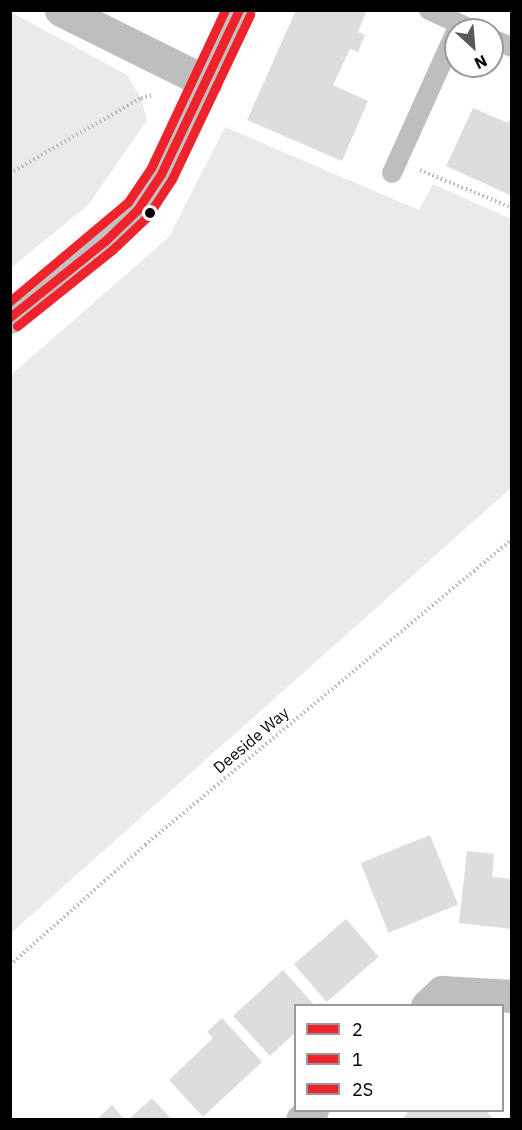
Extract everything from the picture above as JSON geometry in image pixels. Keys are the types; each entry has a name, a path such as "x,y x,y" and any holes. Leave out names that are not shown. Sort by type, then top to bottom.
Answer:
{"street":[{"path":"61,10 206,82"},
{"path":"10,317 105,241 136,210 160,174 239,10"},
{"path":"428,1004 442,992 512,996"}],"lane":[{"path":"429,10 444,19"},
{"path":"395,167 444,65"}],"path":[{"path":"10,173 141,98 206,82"},
{"path":"395,167 512,208"},
{"name":"Deeside Way","path":"10,964 145,845 512,539"}],"shaded area":[{"path":"11,12 127,75 141,98 147,120 89,204 11,268"},
{"path":"225,127 419,210 433,184 511,219 511,488 11,933 11,375 169,237"}],"building":[{"path":"296,10 367,10 358,32 365,35 358,52 350,49 333,85 368,101 342,161 247,120"},
{"path":"473,108 508,123 512,116 512,196 446,166"},
{"path":"430,835 458,905 389,933 360,863"},
{"path":"467,851 494,854 492,877 512,879 512,929 459,923"},
{"path":"346,919 379,957 327,1002 294,964"},
{"path":"283,970 313,1004 294,1004 294,1034 270,1056 233,1016"},
{"path":"222,1018 262,1062 203,1117 169,1080 213,1038 207,1032"},
{"path":"152,1098 172,1120 128,1120"},
{"path":"112,1105 125,1120 96,1120"},
{"path":"408,1112 488,1112 494,1120 402,1120"}],"transit line":[{"name":"2S","path":"10,301 128,202 151,168 225,10"},
{"name":"2","path":"10,317 105,241 137,210 161,174 239,10"},
{"name":"1","path":"17,326 112,250 147,217 172,179 250,15"}]}
